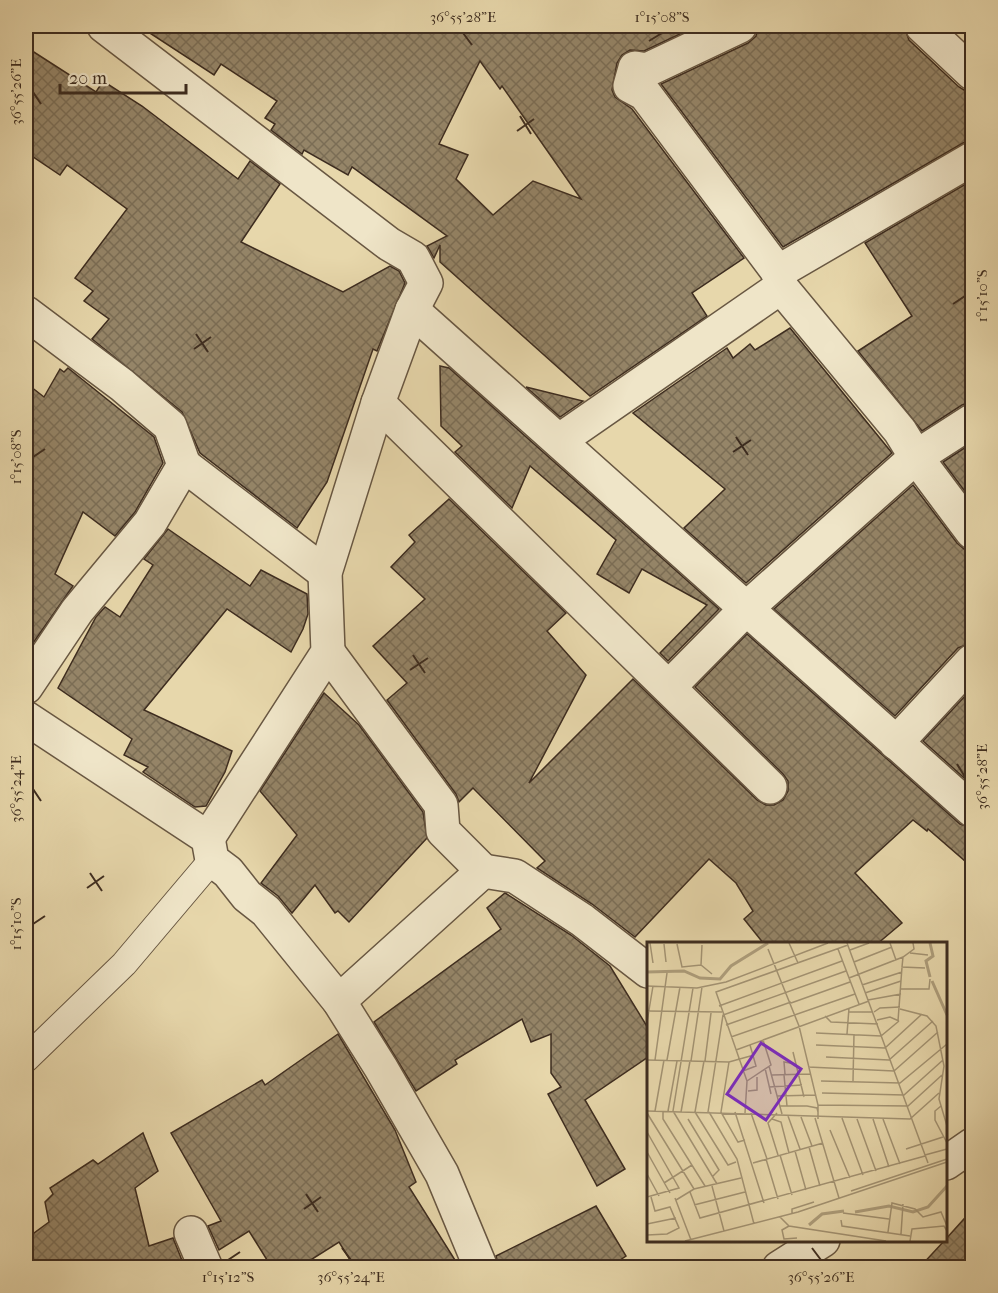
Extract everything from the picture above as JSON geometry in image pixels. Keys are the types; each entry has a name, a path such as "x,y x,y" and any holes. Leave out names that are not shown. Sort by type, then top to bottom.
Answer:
{"street":[{"path":"105,26 389,244 413,258 426,283 412,309 378,403 325,573 328,652 210,849"},
{"path":"740,26 647,70 635,68 630,86 645,94 780,279 900,431 916,457 972,532"},
{"path":"922,26 972,73"},
{"path":"560,440 780,279 972,159"},
{"path":"412,309 748,607 972,810"},
{"path":"26,313 122,385 170,426 184,465 325,573"},
{"path":"378,403 770,788"},
{"path":"669,687 748,607 916,457 972,421"},
{"path":"26,687 77,611 150,523 184,465"},
{"path":"328,652 441,805 443,831 483,871 515,876 582,920 647,970"},
{"path":"896,743 972,661"},
{"path":"26,718 210,849 246,896 266,911 339,1001 381,1068 442,1174 481,1268"},
{"path":"339,1001 483,871"},
{"path":"947,1162 972,1145"},
{"path":"191,1233 206,1268"},
{"path":"779,1268 820,1242"}],"lane":[{"path":"26,1059 124,964 210,849"}],"building":[{"path":"139,26 697,26 644,51 630,50 622,55 617,63 612,90 615,97 632,109 744,258 692,293 707,316 590,396 440,262 440,245 434,258 427,246 447,236 352,167 348,175 304,150 302,154 271,130 275,124 265,118 277,101 221,64 214,75","holes":["480,61 500,89 502,86 581,199 533,181 493,215 456,179 468,155 439,144"]},
{"path":"758,26 904,26 909,40 959,87 972,95 972,140 963,143 783,247 661,84 748,43 756,36"},
{"path":"26,47 96,92 103,81 142,106 238,179 250,161 280,184 241,242 343,292 390,266 399,271 405,283 377,351 373,349 327,482 297,528 200,453 182,412 92,339 109,319 84,301 93,291 75,278 127,209 67,165 60,175 26,152"},
{"path":"964,185 972,199 972,402 962,405 922,431 858,351 912,316 865,243"},
{"path":"790,328 892,453 746,583 684,528 725,489 633,413 727,348 733,358 750,344 755,350"},
{"path":"440,366 449,368 719,609 668,661 660,653 707,605 642,569 629,593 597,574 616,540 530,466 512,508 455,452 462,446 441,426"},
{"path":"68,368 154,437 163,463 135,512 115,536 83,512 55,574 73,586 26,650 26,383 44,397 60,369 64,372"},
{"path":"526,387 583,401 560,417"},
{"path":"972,443 972,501 943,462"},
{"path":"913,485 957,543 964,549 972,550 972,643 958,648 895,716 774,609"},
{"path":"449,499 566,613 547,631 586,675 529,783 633,679 757,800 766,805 774,805 783,800 788,791 788,781 783,774 695,687 747,634 960,824 972,828 972,867 928,829 927,831 913,820 855,873 902,923 879,942 762,942 744,919 753,911 736,883 709,859 635,937 592,904 537,868 545,861 473,788 459,802 456,794 387,700 407,683 373,646 425,599 391,567 415,542 409,535"},
{"path":"168,529 250,586 261,570 307,594 308,614 291,652 227,609 144,710 232,751 225,772 206,806 195,807 143,772 148,767 124,755 132,739 58,688 96,617 105,607 120,617 153,565 144,559"},
{"path":"324,693 359,725 423,812 427,838 349,922 338,911 335,913 315,885 292,913 278,896 261,883 297,835 260,791"},
{"path":"967,694 972,699 972,785 923,741"},
{"path":"505,893 571,935 610,966 647,1026 647,1058 585,1100 625,1169 597,1186 548,1094 561,1087 551,1073 551,1034 531,1042 522,1019 455,1060 457,1064 416,1091 374,1022 501,929 487,908"},
{"path":"338,1034 395,1130 416,1182 409,1187 460,1268 355,1268 339,1242 298,1268 272,1268 249,1231 219,1250 208,1226 221,1221 171,1133 262,1080 265,1085"},
{"path":"143,1133 158,1171 135,1188 149,1246 173,1238 185,1268 26,1268 26,1239 49,1222 45,1202 53,1194 50,1188 93,1160 98,1164"},
{"path":"596,1206 626,1256 608,1268 499,1268 496,1256"},
{"path":"972,1210 972,1268 919,1268 943,1242 947,1242 947,1238"}]}
